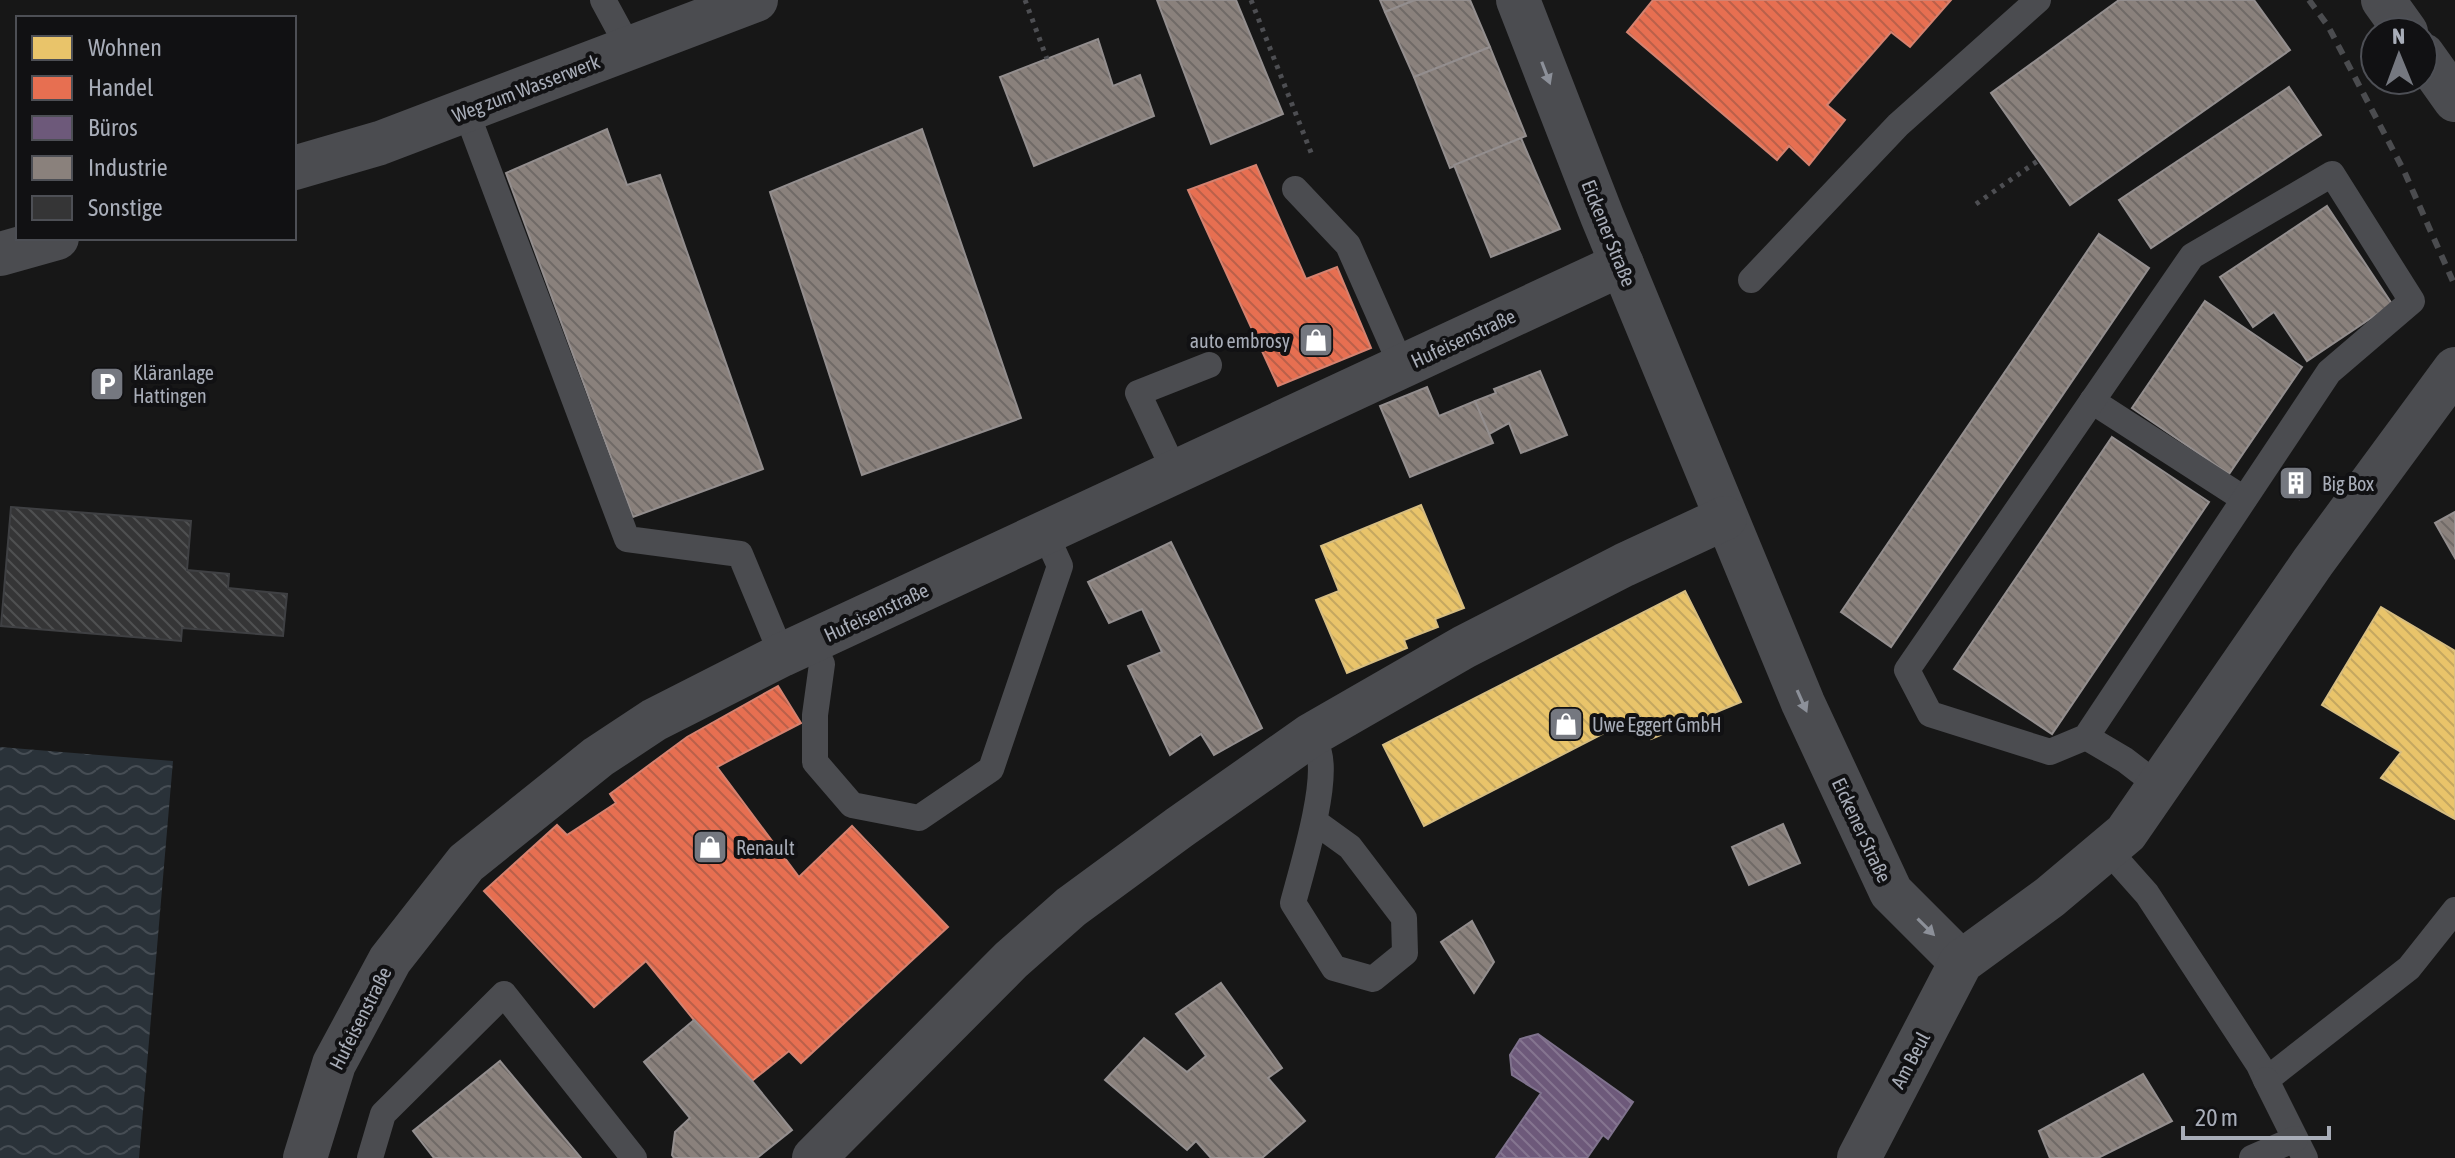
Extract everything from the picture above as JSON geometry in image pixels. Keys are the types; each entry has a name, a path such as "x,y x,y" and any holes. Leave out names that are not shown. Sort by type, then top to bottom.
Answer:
{"street":[{"name":"Weg zum Wasserwerk","path":"296,167 380,143 756,0"},
{"name":"Eickener Straße","path":"1518,0 1622,264 1803,703 1891,892 1961,962"},
{"path":"2439,78 2455,100"},
{"path":"0,254 50,240"},
{"name":"Hufeisenstraße","path":"305,1158 334,1064 390,960 466,863 598,757 654,720 796,649 1622,264"},
{"path":"1961,962 2050,897 2126,833 2313,562 2455,369"},
{"path":"814,1158 1011,960 1071,907 1311,735 1464,647 1624,565 1725,518"},
{"name":"Am Beul","path":"1859,1158 1961,962"}],"lane":[{"path":"603,0 629,48"},
{"path":"1751,280 1898,125 2038,0"},
{"path":"466,111 627,539 740,554 796,649 822,664 815,715 815,762 852,805 919,818 991,769 1060,566 1045,533"},
{"path":"2332,174 2412,301 2329,372 2244,499 2086,737 2050,752 1930,714 1907,670 2192,256 2332,174"},
{"path":"1295,189 1348,245 1402,367"},
{"path":"1175,472 1138,393 1209,365"},
{"path":"2092,401 2244,499"},
{"path":"1311,735 1320,754 1314,821 1293,903 1334,968 1373,979 1405,953 1404,918 1350,847 1314,821"},
{"path":"2086,737 2125,760 2160,787"},
{"path":"2107,849 2147,894 2259,1065 2300,1149 2252,1158"},
{"path":"2266,1080 2409,968 2455,910"},
{"path":"370,1158 383,1114 504,994 634,1158"}],"path":[{"path":"1025,0 1047,59"},
{"path":"1251,0 1314,159"},
{"path":"1976,204 2039,160"}],"water":[{"path":"0,747 173,761 139,1158 0,1158"}],"building: Wohnen":[{"path":"1421,505 1464,608 1435,619 1438,627 1404,640 1407,648 1347,673 1316,600 1339,591 1321,546"},
{"path":"1685,591 1741,702 1651,739 1639,715 1424,826 1383,745"},
{"path":"2381,607 2455,651 2455,819 2381,778 2401,752 2322,705"}],"building: Handel":[{"path":"1653,0 1951,0 1910,47 1891,32 1827,105 1845,120 1809,165 1789,146 1777,160 1627,32"},
{"path":"1256,165 1306,279 1337,267 1371,348 1278,386 1188,190"},
{"path":"778,686 801,723 717,767 799,877 852,826 948,927 801,1063 789,1051 752,1081 694,1020 646,961 594,1007 484,891 557,825 567,835 616,803 610,794 687,737"}],"building: Büros":[{"name":"Big Box","path":"2293,468 2311,480 2299,499 2281,487"},
{"path":"1538,1034 1633,1102 1608,1139 1603,1135 1587,1158 1496,1158 1541,1093 1512,1075 1510,1055 1520,1039"}],"building: Industrie":[{"path":"1157,0 1236,0 1283,114 1211,144"},
{"path":"1380,0 1415,0 1385,12"},
{"path":"1415,0 1470,0 1490,47 1414,77 1385,12"},
{"path":"2119,0 2254,0 2290,50 2070,205 1991,93"},
{"path":"1098,39 1113,86 1140,75 1154,116 1034,166 1000,77"},
{"path":"1490,47 1526,136 1450,168 1414,77"},
{"path":"2289,87 2321,135 2151,248 2119,200"},
{"path":"607,129 627,185 660,175 763,469 633,517 506,173"},
{"path":"922,129 1021,418 862,475 770,192"},
{"path":"1521,138 1560,229 1491,257 1454,165"},
{"path":"2327,206 2392,304 2307,361 2274,312 2253,327 2220,277"},
{"path":"2099,234 2149,268 1891,647 1841,612"},
{"path":"2205,301 2302,367 2229,474 2132,408"},
{"path":"1540,371 1567,435 1521,453 1509,423 1489,434 1475,401 1496,393 1494,389"},
{"path":"1427,387 1439,416 1475,401 1493,443 1410,477 1380,406"},
{"path":"2112,437 2209,502 2052,734 1954,669"},
{"path":"2455,512 2455,558 2435,523"},
{"path":"1171,542 1262,728 1214,755 1201,734 1170,755 1128,666 1162,652 1142,609 1109,623 1088,582"},
{"path":"1783,824 1800,863 1749,885 1732,847"},
{"path":"1472,921 1494,962 1474,993 1441,942"},
{"path":"1221,983 1282,1068 1268,1078 1305,1121 1262,1158 1211,1158 1196,1141 1187,1150 1105,1080 1144,1038 1187,1072 1206,1056 1176,1014"},
{"path":"694,1020 752,1081 792,1130 757,1158 674,1158 672,1155 675,1132 690,1118 644,1062"},
{"path":"500,1061 581,1158 434,1158 413,1131"},
{"path":"2143,1074 2172,1121 2098,1158 2050,1158 2039,1131"}],"building: Sonstige":[{"path":"11,507 191,521 187,570 229,574 228,588 287,594 283,636 182,628 181,641 1,626"}],"railway":[{"path":"2309,0 2328,26 2404,171 2455,286"}],"place":[{"name":"auto embrosy","path":"1316,340"},
{"name":"Kläranlage Hattingen","path":"107,384"},
{"name":"Big Box","path":"2296,483"},
{"name":"Uwe Eggert GmbH","path":"1566,724"},
{"name":"Renault","path":"710,847"}]}
